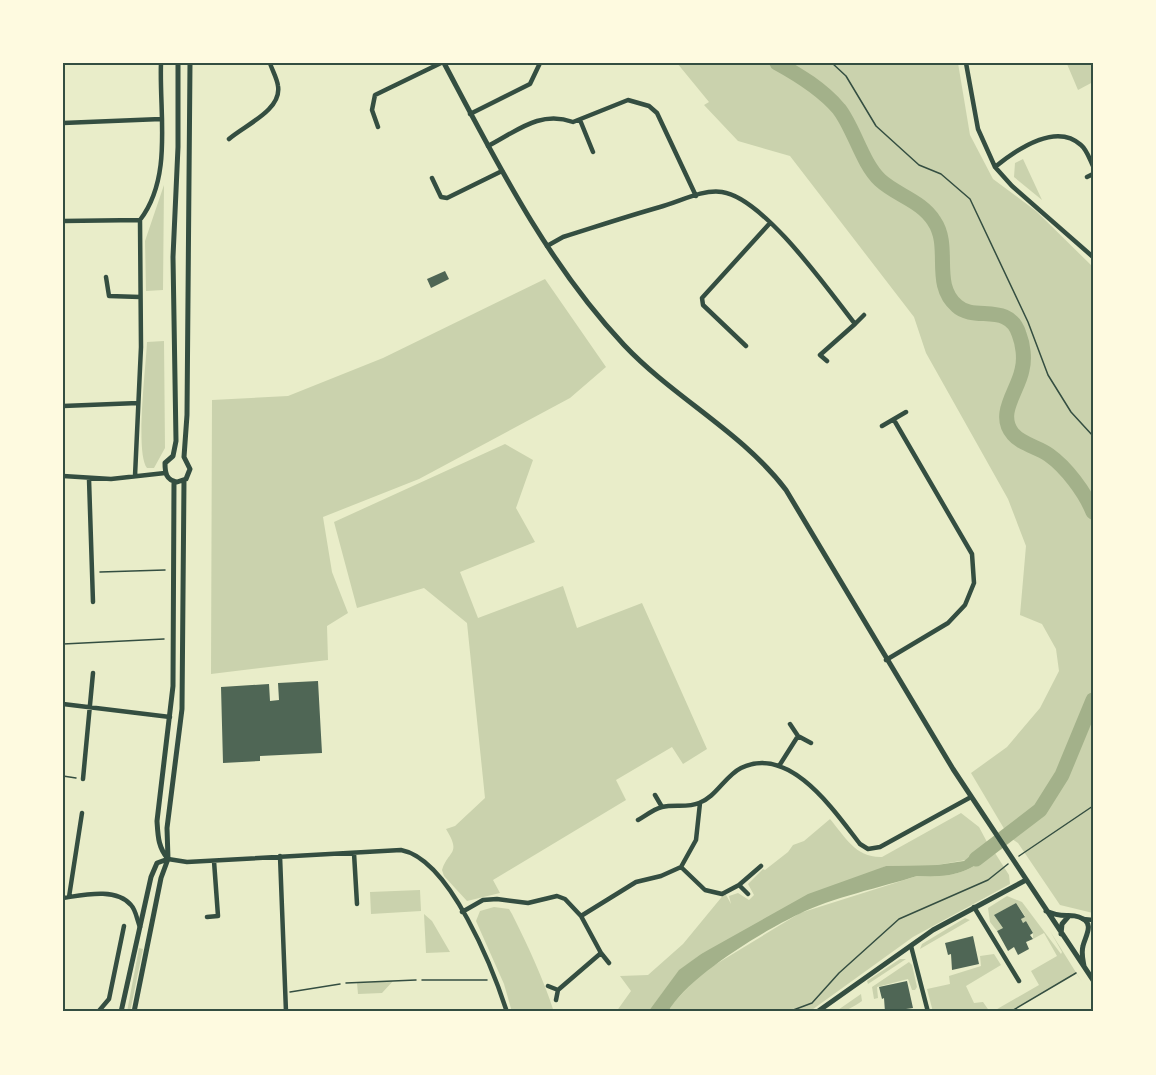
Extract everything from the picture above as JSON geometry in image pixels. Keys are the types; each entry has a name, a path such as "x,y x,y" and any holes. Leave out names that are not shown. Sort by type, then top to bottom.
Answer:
{"street":[{"path":"135,476 140,220 149,207 161,171 161,63"},
{"path":"168,859 162,852 158,841 157,821 170,717 176,567 174,482 165,472 165,463 173,456 176,441 173,257 178,147 178,63"},
{"path":"134,1012 161,878 168,859 167,828 182,709 184,480 190,469 184,457 187,415 190,63"},
{"path":"229,139 266,114 274,104 278,86 270,63"},
{"path":"378,127 372,110 375,95 442,63 547,246 625,346 755,455 778,481 971,797 1093,980"},
{"path":"470,114 530,84 540,63"},
{"path":"966,63 978,129 995,167 1012,186 1093,257"},
{"path":"488,146 545,117 558,117 573,122 628,100 649,106 657,113 696,196"},
{"path":"63,123 160,119"},
{"path":"580,120 593,152"},
{"path":"995,167 1006,158 1054,135 1067,137 1083,147 1093,166"},
{"path":"432,178 441,197 447,198 502,171"},
{"path":"1087,177 1093,174"},
{"path":"547,246 563,237 696,196 720,191 741,198 784,236 855,324"},
{"path":"63,221 140,220"},
{"path":"746,346 703,305 702,298 770,223"},
{"path":"106,277 109,296 140,297"},
{"path":"827,361 820,355 864,315"},
{"path":"63,406 138,403"},
{"path":"882,426 906,412"},
{"path":"886,660 948,623 965,605 974,584 972,554 894,420"},
{"path":"173,456 184,457"},
{"path":"63,476 89,479 165,472"},
{"path":"89,479 93,602"},
{"path":"174,482 184,480"},
{"path":"83,779 93,673"},
{"path":"63,704 170,717"},
{"path":"790,724 798,736 811,742"},
{"path":"780,766 798,736"},
{"path":"638,820 662,807 700,803 741,768 765,763 780,766 807,781 860,844 868,849 880,847 971,797"},
{"path":"655,795 662,807"},
{"path":"581,916 636,882 662,876 681,867 696,840 700,803"},
{"path":"82,813 66,897 108,893 124,898 133,906 140,927"},
{"path":"122,1012 140,927 157,863 168,859 187,862 214,861 401,850 419,856 434,868 462,912 497,980 507,1012"},
{"path":"354,853 357,904"},
{"path":"280,856 286,1012"},
{"path":"207,917 218,916 214,861"},
{"path":"681,867 705,891 722,894 739,885 761,866"},
{"path":"818,1012 933,930 1026,880"},
{"path":"739,885 747,894"},
{"path":"462,912 483,900 497,899 528,903 557,896 572,904 609,963"},
{"path":"974,907 1019,981"},
{"path":"1045,910 1059,917 1093,920"},
{"path":"1061,935 1061,927 1068,917"},
{"path":"1083,919 1089,928 1082,953 1084,968"},
{"path":"98,1012 109,999 124,926"},
{"path":"1071,944 1086,939 1093,932"},
{"path":"911,946 928,1012"},
{"path":"556,1000 558,990 601,953"},
{"path":"548,986 558,990"}],"path":[{"path":"832,63 846,76 876,126 919,165 941,174 970,199 1028,322 1048,375 1071,412 1093,436"},
{"path":"92,569 101,572 165,570"},
{"path":"63,644 164,639"},
{"path":"63,776 83,779"},
{"path":"788,1012 812,1003 839,973 899,919 988,880 1093,806"},
{"path":"1010,1012 1076,973"},
{"path":"346,983 416,980"},
{"path":"422,980 497,980"},
{"path":"285,993 340,984"}],"shaded area":[{"path":"677,63 958,63 970,135 993,179 1036,211 1093,267 1093,913 1060,905 1018,843 1009,837 971,773 1007,747 1040,708 1059,671 1056,649 1042,624 1020,615 1026,546 1008,499 926,353 914,317 790,156 738,141 704,105 709,102"},
{"path":"1093,63 1093,82 1078,90 1067,64"},
{"path":"1023,159 1042,200 1014,177 1015,163"},
{"path":"164,185 163,290 146,291 145,241"},
{"path":"545,279 606,367 570,398 419,479 323,517 332,572 348,613 327,626 328,660 211,674 212,400 288,396 383,358"},
{"path":"164,341 165,448 154,468 147,468 141,428 147,342"},
{"path":"505,444 533,460 516,508 535,542 460,572 478,618 563,586 577,628 642,603 707,749 683,764 672,747 616,780 626,800 493,880 500,893 467,901 444,876 442,870 453,848 451,837 446,829 455,826 485,798 467,623 424,588 357,608 334,522"},
{"path":"961,813 979,827 987,842 966,860 937,865 886,866 701,954 679,971 648,1012 616,1012 631,991 620,976 648,975 683,944 725,893 731,904 729,896 738,893 749,900 754,895 748,884 763,869 765,870 788,852 793,845 804,841 830,819 858,850 865,854 882,857"},
{"path":"987,842 995,853 967,870 950,875 917,876 841,898 799,914 747,943 708,970 691,984 668,1012 648,1012 679,970 701,954 808,894 886,866 937,865 964,861"},
{"path":"995,853 1009,875 1010,884 913,937 809,1012 668,1012 673,1003 703,972 800,913 917,876 959,873"},
{"path":"420,890 421,911 371,914 370,892"},
{"path":"1007,896 1022,902 1061,954 1050,931 1082,982 1076,973 1010,1012 992,1012 1039,985 1031,971 1057,956 1044,933 1033,939 1033,933 1026,921 1023,923 1021,919 1025,916 1016,903 995,915 1003,928 997,931 990,922 988,908"},
{"path":"494,907 509,909 512,914 535,962 554,1012 512,1012 504,984 476,921 480,911"},
{"path":"424,914 432,921 450,952 426,953"},
{"path":"965,918 970,920 920,949 922,944"},
{"path":"139,948 143,949 130,1012 127,1012"},
{"path":"994,954 1001,965 966,986 974,1003 983,1002 990,1012 933,1012 927,989 950,984 949,976 981,966 980,956"},
{"path":"900,959 906,959 868,984 867,981"},
{"path":"909,962 912,965 917,987 915,990 912,990 908,979 877,987 878,998 874,999 872,987"},
{"path":"393,981 382,993 358,994 357,983"},
{"path":"861,994 862,1001 846,1010 835,1012"}],"building":[{"path":"445,271 449,279 431,288 427,279"},
{"path":"318,681 322,753 260,756 260,761 223,763 221,687 269,684 270,701 279,700 278,683"},
{"path":"1016,903 1025,917 1021,919 1023,923 1026,921 1033,933 1030,935 1033,939 1026,942 1029,949 1018,955 1014,947 1008,951 997,931 1003,928 994,915"},
{"path":"973,936 979,964 952,970 951,954 948,955 945,943"},
{"path":"907,981 913,1008 885,1012 884,998 882,999 879,987"}],"waterway":[{"path":"777,63 794,72 825,95 839,109 868,164 880,180 929,214 939,231 942,242 945,287 949,297 957,306 972,313 999,315 1014,324 1022,342 1023,361 1020,378 1007,410 1008,426 1016,437 1045,452 1062,466 1080,488 1093,512"},
{"path":"976,859 1040,810 1062,775 1093,700"}]}
